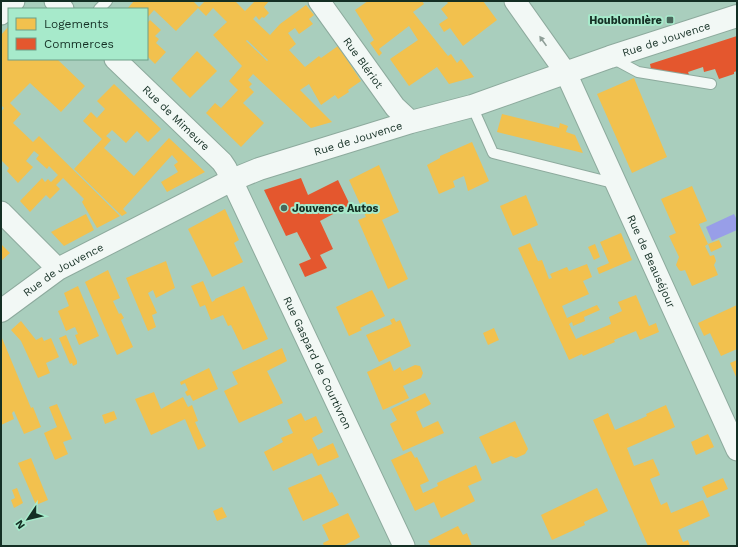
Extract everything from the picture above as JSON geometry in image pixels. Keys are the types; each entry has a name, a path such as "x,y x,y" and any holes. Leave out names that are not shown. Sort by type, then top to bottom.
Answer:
{"street":[{"path":"1,14 14,1"},
{"name":"Rue Blériot","path":"319,1 395,107 411,122"},
{"name":"Rue de Beauséjour","path":"515,1 566,73 737,450"},
{"name":"Rue de Jouvence","path":"1,311 58,269 232,180 259,169 411,122 472,106 610,57 737,16"},
{"name":"Rue de Mimeure","path":"116,60 222,162 232,180"},
{"name":"Rue Gaspard de Courtivron","path":"232,180 404,546"},
{"path":"1,212 58,269"}],"lane":[{"path":"610,57 638,72 712,84"},
{"path":"472,106 493,152 617,184"}],"water":[{"path":"734,214 737,220 737,230 712,241 706,227"}],"building: Logements":[{"path":"134,1 193,1 199,7 205,1 235,1 245,11 255,1 269,1 264,7 269,13 264,18 262,17 259,20 256,16 253,19 270,35 280,24 306,5 314,15 309,19 313,24 299,34 295,28 288,33 296,44 289,50 305,67 319,56 321,58 338,46 361,81 348,90 349,92 338,99 335,95 321,105 309,84 300,90 332,122 311,128 253,74 248,80 252,84 249,87 254,92 243,103 264,123 241,147 206,113 215,103 221,108 238,90 229,81 242,66 213,35 227,22 213,8 206,16 198,8 176,31 154,10 148,17 148,8 128,8","holes":["247,40 268,60 267,61 246,41"]},
{"path":"368,1 422,1 424,4 413,12 448,56 451,54 457,63 461,59 474,77 449,84 437,67 409,86 390,59 418,40 409,26 379,49 382,53 379,56 370,43 374,40 355,10"},
{"path":"446,1 483,1 497,20 463,46 450,28 444,32 439,24 448,18 441,9 448,3"},
{"path":"150,20 161,30 155,36 159,39 156,43 166,52 155,64 148,57 148,22"},
{"path":"8,27 8,60 58,60 85,86 61,112 30,83 10,103 21,114 13,123 33,142 39,136 120,216 97,228 82,202 84,199 63,178 56,185 60,189 50,199 46,195 30,212 20,201 42,178 45,182 48,179 51,182 58,175 49,166 47,169 36,159 39,155 34,151 26,161 33,167 18,183 7,171 9,168 1,160 1,112 4,108 1,105 1,35"},
{"path":"197,51 217,71 190,98 171,79"},
{"path":"634,78 667,157 632,173 597,94"},
{"path":"114,84 161,129 148,142 137,131 126,143 112,130 106,136 111,140 104,148 134,176 169,138 205,172 167,192 161,182 178,172 174,165 178,162 172,155 123,209 127,213 122,216 74,169 102,139 83,121 91,112 97,118 105,109 97,101"},
{"path":"502,114 559,128 560,123 568,126 566,132 575,135 583,153 497,132"},
{"path":"472,142 489,181 468,191 464,176 453,181 455,187 439,194 427,165 440,158 440,156"},
{"path":"379,165 399,212 382,220 408,279 388,289 358,220 366,217 349,180"},
{"path":"692,186 707,221 699,224 708,244 705,246 710,256 714,255 716,261 714,265 718,275 692,286 685,270 679,270 676,265 679,257 669,236 676,233 661,199"},
{"path":"526,195 538,225 513,236 500,206"},
{"path":"225,209 239,240 234,243 243,262 212,277 188,229"},
{"path":"86,214 94,230 64,246 51,232"},
{"path":"621,233 632,260 599,274 597,268 609,263 600,242"},
{"path":"719,240 722,247 711,252 708,244"},
{"path":"530,243 538,261 542,260 549,279 552,278 550,274 567,267 569,271 587,264 592,277 583,281 589,294 562,306 567,318 597,305 600,310 584,317 585,321 573,326 572,322 569,324 576,339 611,324 609,317 622,311 618,302 636,295 649,326 656,323 659,332 640,340 636,331 614,340 615,342 583,356 582,354 569,360 518,248"},
{"path":"1,244 10,253 1,261"},
{"path":"595,244 600,257 594,260 588,247"},
{"path":"166,261 175,288 156,298 153,290 148,293 157,313 152,315 156,327 148,331 126,278"},
{"path":"108,270 120,298 113,301 119,314 121,313 124,318 121,320 133,347 117,355 85,282"},
{"path":"203,281 212,302 215,299 244,286 268,339 243,350 231,325 228,326 223,315 211,320 205,305 200,307 191,286"},
{"path":"78,286 99,336 79,345 75,335 78,334 75,327 66,331 58,311 69,306 64,293"},
{"path":"372,290 385,316 360,328 362,330 349,336 336,307"},
{"path":"737,305 737,349 721,356 710,333 704,336 698,323"},
{"path":"394,318 396,322 400,320 411,346 379,362 366,335 392,324 390,320"},
{"path":"21,321 36,340 42,337 44,341 51,338 59,357 46,363 50,373 38,378 21,341 11,330"},
{"path":"494,328 499,340 488,345 483,333"},
{"path":"66,335 77,361 77,364 73,366 72,363 70,364 59,338"},
{"path":"2,338 31,408 33,407 41,427 24,434 14,411 12,413 14,419 1,425"},
{"path":"282,348 287,361 267,371 283,403 239,423 224,391 238,384 232,372"},
{"path":"737,360 737,379 730,363"},
{"path":"390,361 394,371 400,367 402,371 415,365 420,366 423,373 421,378 403,386 409,398 383,410 367,372"},
{"path":"209,368 218,389 193,401 190,395 187,396 185,392 188,390 185,383 181,385 180,382"},
{"path":"154,392 161,409 183,397 188,407 192,405 198,421 195,422 206,446 198,450 185,419 151,435 135,399"},
{"path":"425,393 431,404 416,412 423,428 438,421 444,433 403,451 390,424 397,420 391,409"},
{"path":"57,404 72,439 63,442 68,454 55,460 44,433 57,427 49,407"},
{"path":"666,405 675,427 627,448 634,466 653,459 660,475 650,479 661,505 667,502 671,513 703,500 710,516 678,530 683,542 688,540 690,546 648,546 593,420 608,413 615,430 647,416 646,414"},
{"path":"114,411 117,419 105,424 102,415"},
{"path":"301,413 305,421 316,416 323,432 312,438 318,450 333,443 339,457 318,466 312,453 273,471 264,452 283,442 281,438 293,433 287,420"},
{"path":"515,421 528,449 525,454 516,458 511,456 492,464 479,437"},
{"path":"708,434 714,447 696,455 691,442"},
{"path":"411,451 415,458 417,457 429,481 420,485 423,493 438,486 437,483 476,465 482,480 468,486 475,501 441,518 434,502 415,511 391,460"},
{"path":"31,458 48,500 36,505 18,463"},
{"path":"321,474 330,493 332,492 339,505 303,521 288,488"},
{"path":"723,478 728,489 707,498 702,487"},
{"path":"17,488 23,503 14,508 11,500 15,498 12,490"},
{"path":"597,488 608,511 584,522 585,525 552,540 541,515"},
{"path":"222,507 227,517 217,521 213,511"},
{"path":"348,513 360,537 343,546 324,546 323,543 329,540 322,525"},
{"path":"458,526 463,535 467,533 472,546 431,546 428,541"}],"building: Commerces":[{"path":"737,36 737,71 734,72 734,74 719,79 715,69 704,72 703,67 688,72 690,77 651,69 650,64"},
{"path":"301,178 308,195 338,180 350,205 320,221 333,249 320,255 327,268 305,277 299,264 311,259 297,232 286,236 264,190"}],"place":[{"name":"Houblonnière","path":"670,20"},
{"name":"Jouvence Autos","path":"284,208"}]}
